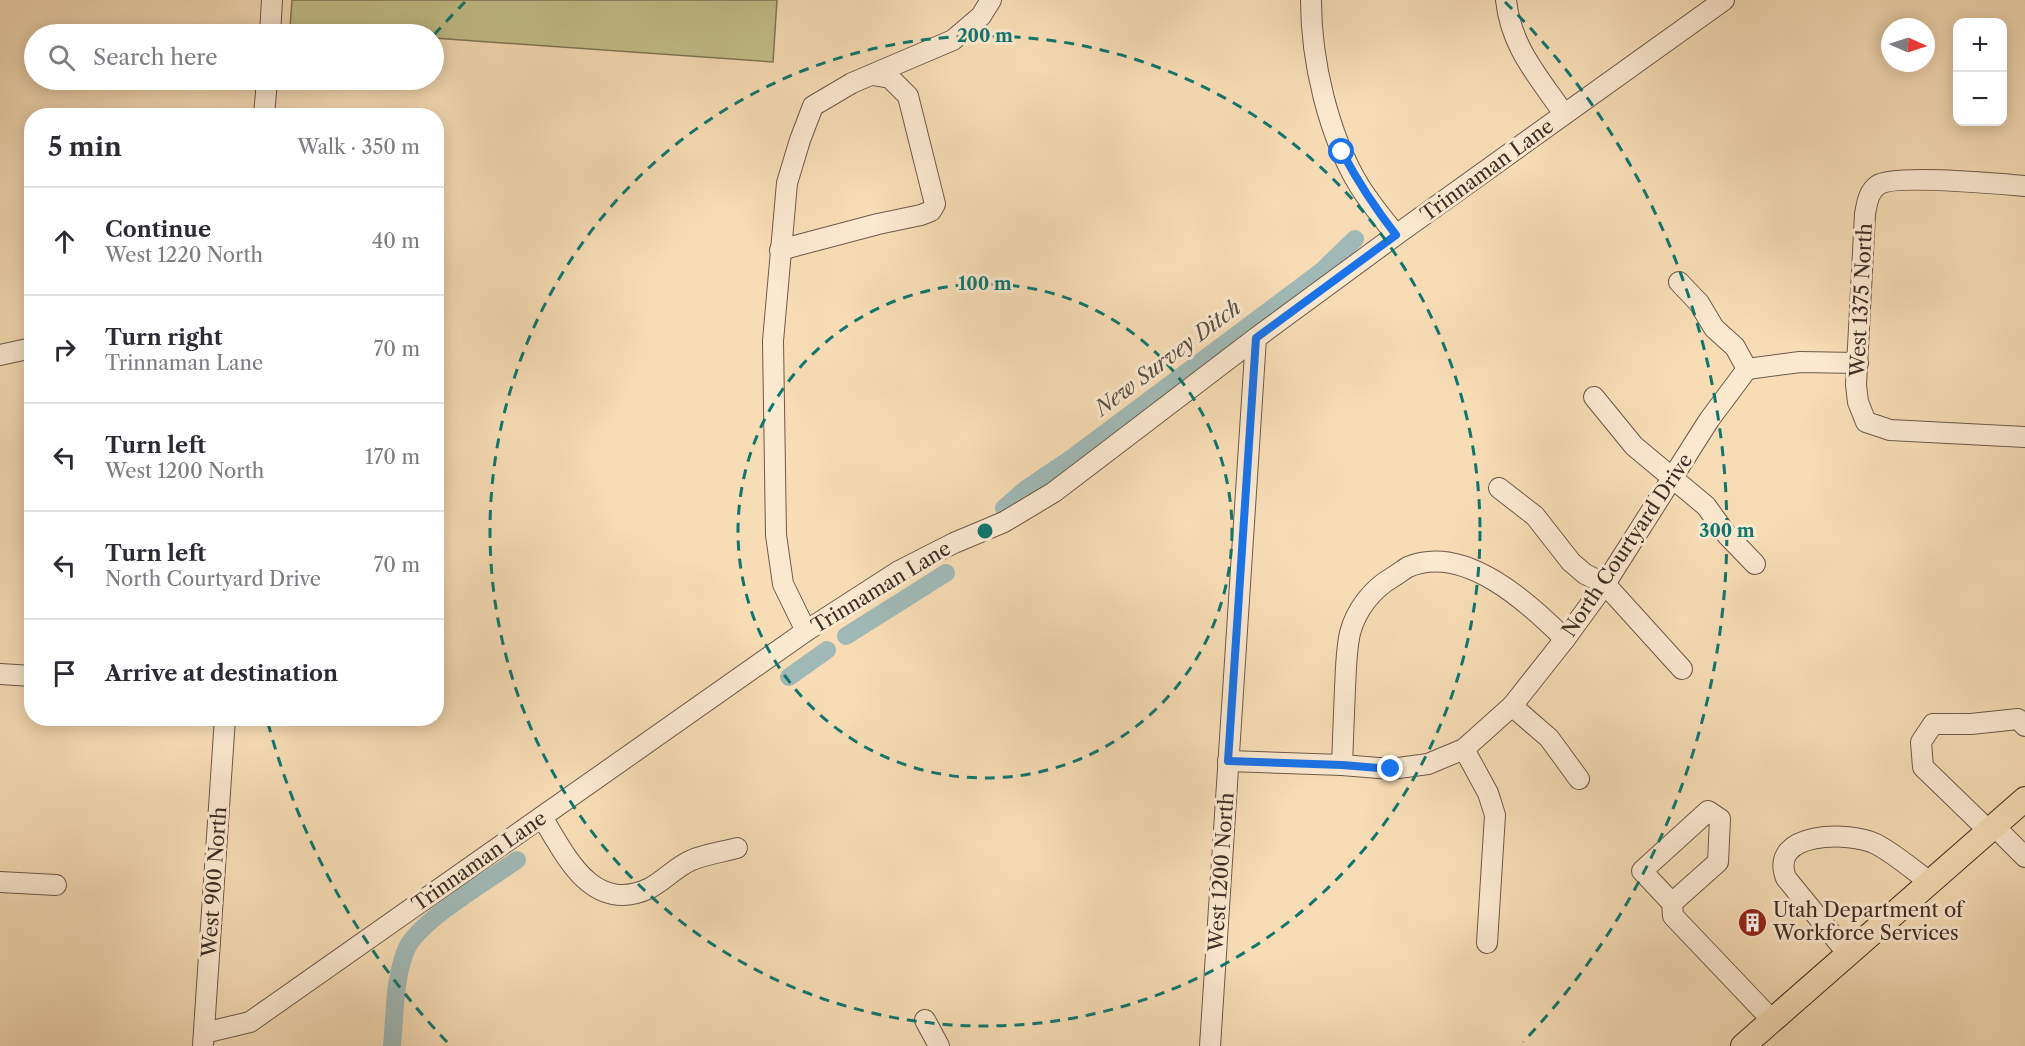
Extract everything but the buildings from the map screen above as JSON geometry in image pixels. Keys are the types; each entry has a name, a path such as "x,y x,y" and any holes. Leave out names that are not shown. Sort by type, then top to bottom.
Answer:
{"main road":[{"path":"1743,1046 2025,799"}],"street":[{"path":"271,24 272,0"},
{"path":"806,631 783,584 776,535 772,341 787,183 813,106 852,83 953,40 981,16 991,0"},
{"path":"1311,0 1311,18 1319,75 1342,152 1375,209 1396,235"},
{"path":"1506,0 1508,20 1519,50 1564,114"},
{"name":"Trinnaman Lane","path":"204,1039 250,1022 806,631 899,572 954,543 1004,522 1054,492 1396,235 1724,0"},
{"path":"780,250 921,215 931,211 935,204 908,96 890,78 873,75"},
{"path":"265,108 266,90"},
{"name":"West 1375 North","path":"2025,186 1905,180 1879,185 1869,195 1865,214 1857,402 1866,422 1890,430 2025,437"},
{"path":"1679,282 1699,303 1714,327 1735,347 1747,369 1800,362 1858,363"},
{"name":"West 1200 North","path":"1210,1046 1256,338"},
{"path":"0,355 24,350"},
{"name":"North Courtyard Drive","path":"1228,761 1391,769 1428,764 1464,749 1512,706 1565,639 1605,584 1708,420 1747,369"},
{"path":"1594,397 1634,446 1706,506 1727,535 1755,564"},
{"path":"1499,489 1534,516 1571,562 1586,574 1605,584 1682,669"},
{"path":"1342,765 1350,633 1365,601 1384,582 1409,567 1434,562 1457,564 1483,574 1511,592 1565,639"},
{"path":"0,674 24,676"},
{"path":"1512,706 1549,738 1579,779"},
{"path":"2025,726 2018,719 1971,724 1933,724 1921,742 1923,767 2025,857"},
{"name":"West 900 North","path":"204,1039 224,726"},
{"path":"1464,749 1488,793 1495,815 1487,943"},
{"path":"1672,903 1718,862 1720,819 1708,811 1642,871 1672,903 1673,916 1772,1020"},
{"path":"542,817 570,863 590,885 606,894 632,896 652,887 692,860 737,848"},
{"path":"1848,954 1786,878 1782,868 1790,849 1809,839 1827,837 1861,840 1876,844 1930,882"},
{"path":"0,882 56,885"},
{"path":"926,1020 939,1046"}],"shaded area":[{"path":"292,0 777,0 773,62 444,39 444,24 290,24"}],"waterway":[{"name":"New Survey Ditch","path":"1004,508 1026,489 1072,458 1322,271 1355,239"},
{"name":"New Survey Ditch","path":"846,636 946,573"},
{"name":"New Survey Ditch","path":"789,677 827,650"},
{"name":"New Survey Ditch","path":"392,1046 399,973 406,950 413,939 439,914 517,860"}],"place":[{"name":"Utah Department of Workforce Services","path":"1752,922"}],"route":[{"path":"1342,152 1375,209 1396,235 1256,338 1228,761 1391,769"}]}
